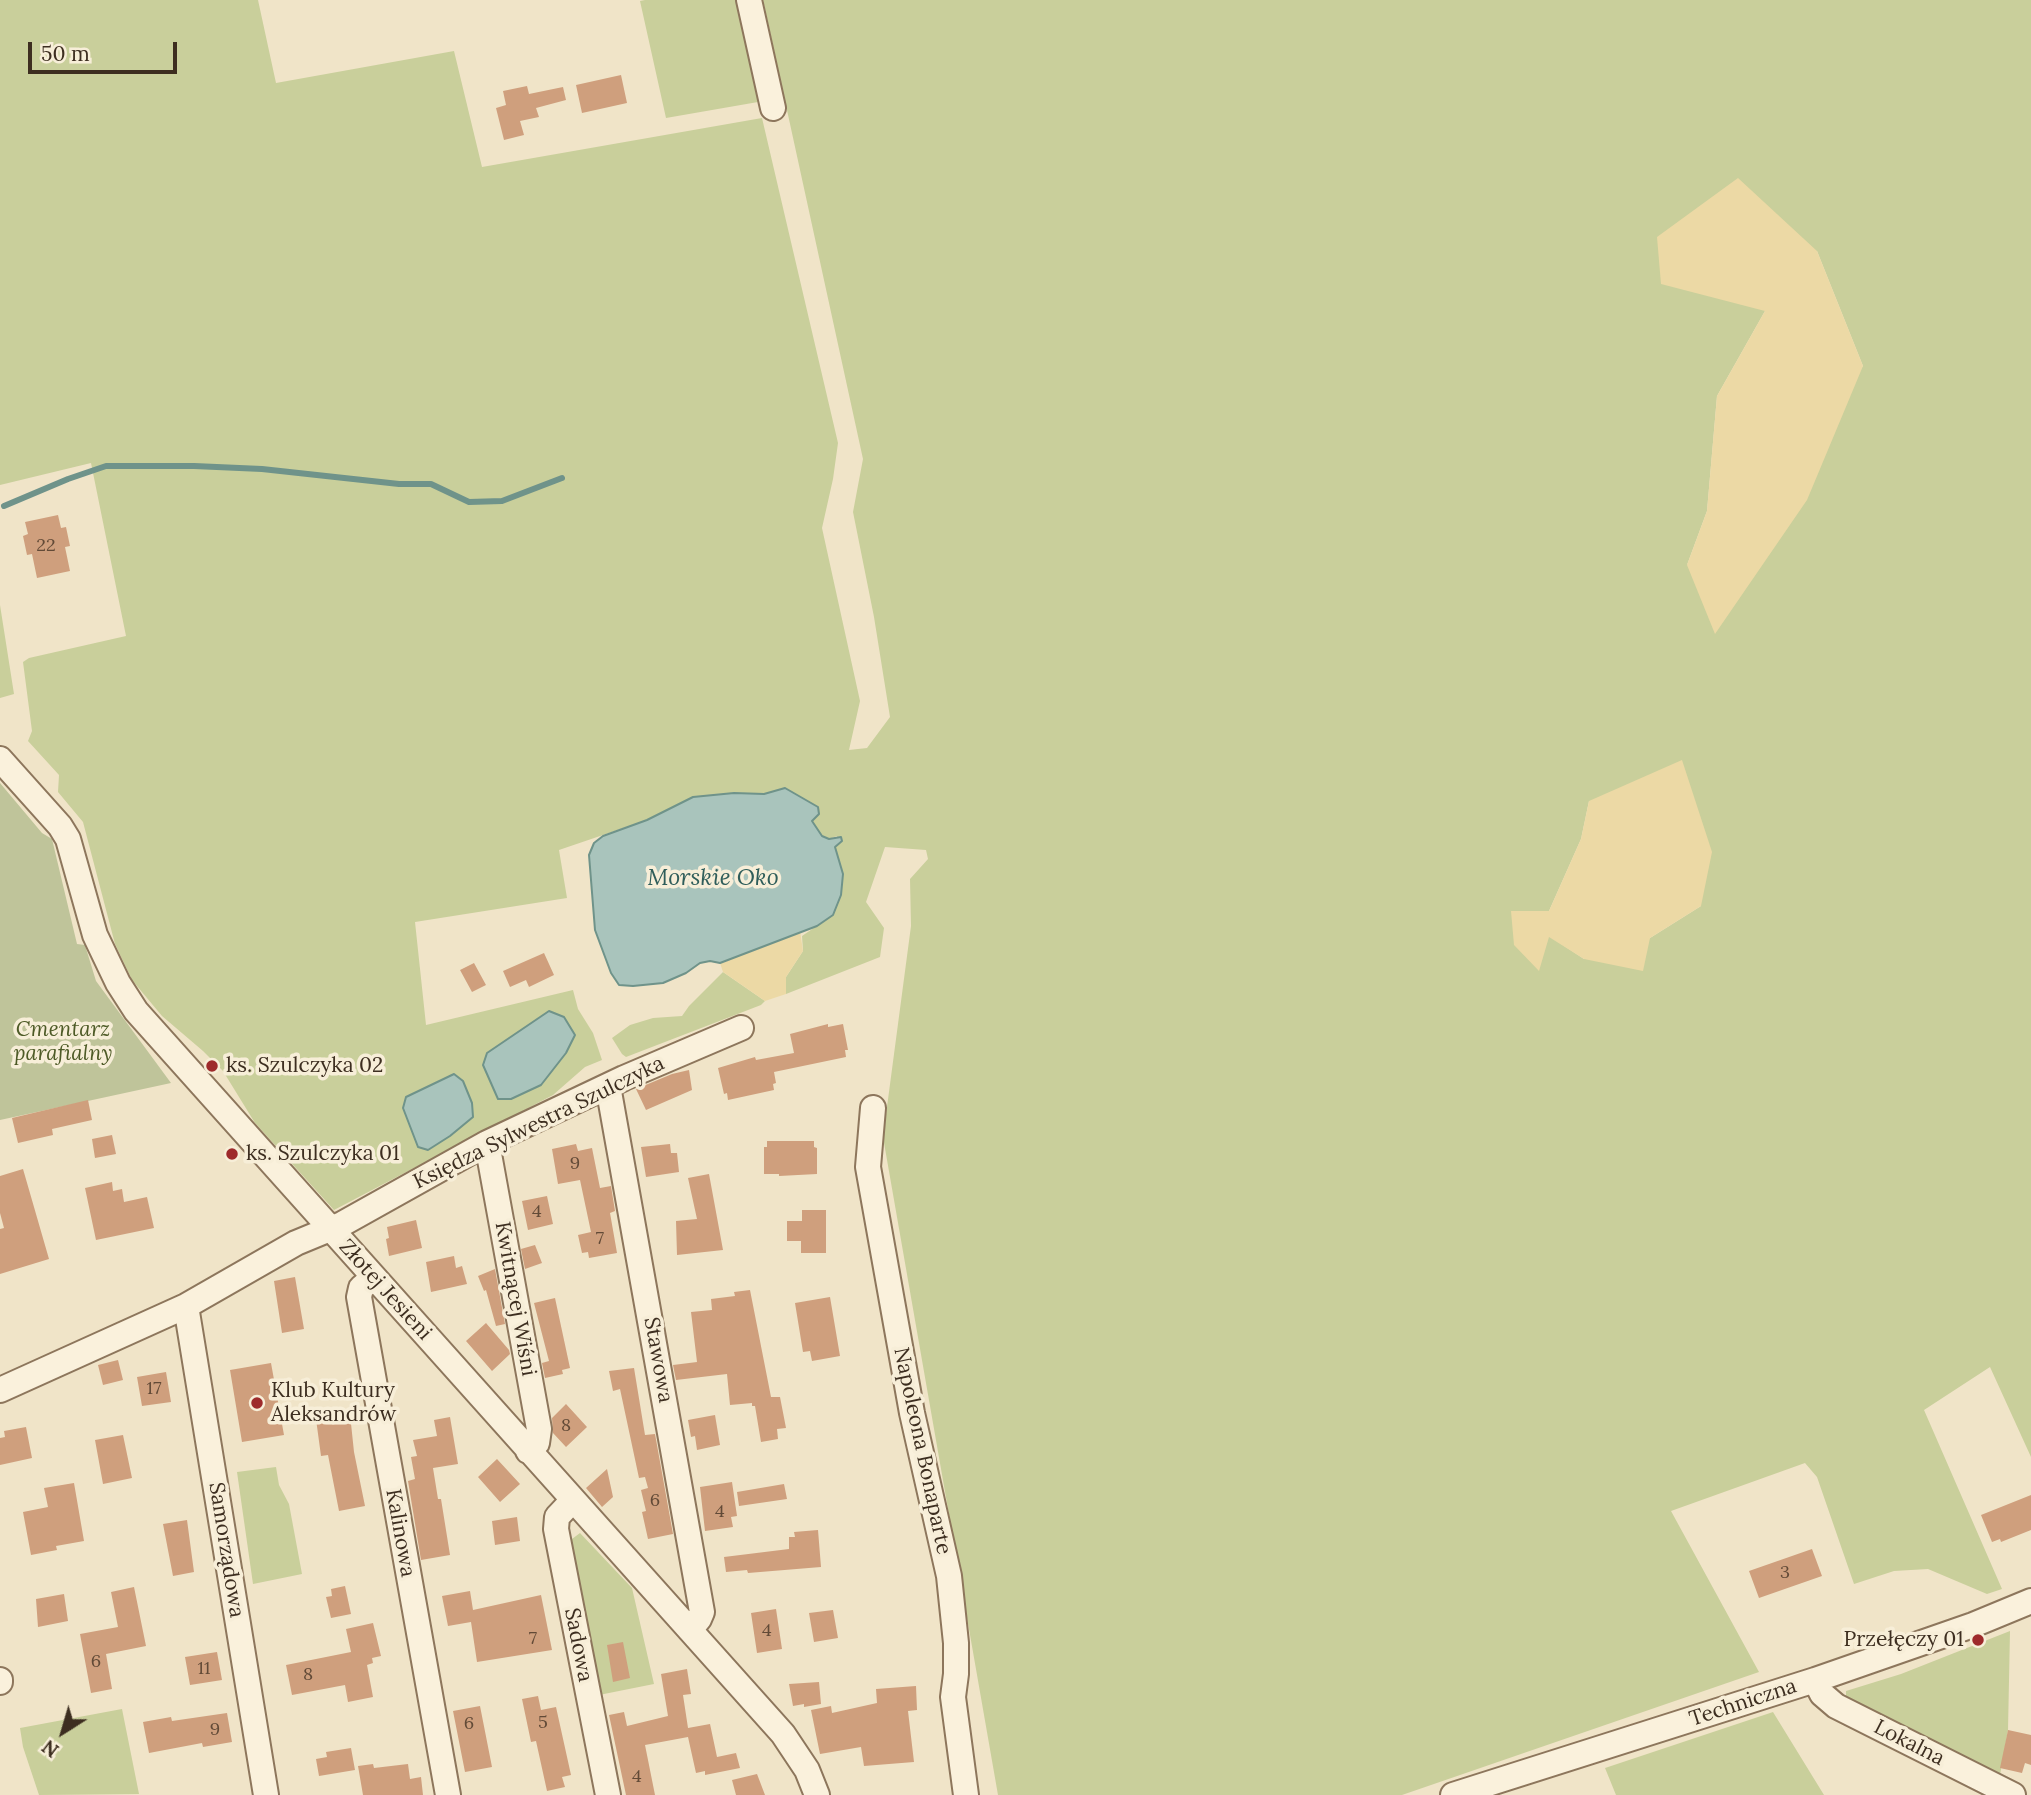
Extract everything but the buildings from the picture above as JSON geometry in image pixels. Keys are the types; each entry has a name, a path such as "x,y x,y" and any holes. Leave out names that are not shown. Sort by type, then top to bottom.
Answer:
{"street":[{"path":"749,0 773,107"},
{"name":"Złotej Jesieni","path":"0,759 60,826 68,839 95,935 118,983 136,1011 783,1734 807,1770 817,1795"},
{"name":"Księdza Sylwestra Szulczyka","path":"0,1390 186,1306 296,1243 331,1229 487,1143 741,1028"},
{"name":"Stawowa","path":"608,1086 702,1612 690,1630"},
{"name":"Napoleona Bonaparte","path":"873,1108 868,1167 912,1413 949,1576 956,1643 953,1697 966,1795"},
{"name":"Kwitnącej Wiśni","path":"487,1143 538,1429 537,1443 528,1451"},
{"name":"Kalinowa","path":"374,1278 361,1288 359,1297 448,1795"},
{"name":"Samorządowa","path":"186,1306 265,1795"},
{"name":"Sadowa","path":"573,1500 557,1517 555,1529 608,1795"},
{"name":"Techniczna","path":"1453,1795 1815,1680 1973,1625 2031,1601"},
{"name":"Lokalna","path":"1815,1680 1822,1694 1836,1706 2013,1795"}],"green space":[{"path":"0,0 258,0 276,83 454,51 482,167 762,118 838,443 822,528 860,701 849,750 867,748 890,717 853,512 863,459 763,0 2031,0 2031,1457 1990,1367 1924,1410 2002,1589 1987,1594 1928,1569 1894,1571 1854,1584 1817,1477 1805,1463 1671,1511 1759,1672 1402,1795 998,1795 883,1137 911,926 910,879 928,859 926,850 885,847 866,902 884,928 880,957 786,994 786,977 803,951 802,936 833,915 843,874 835,847 837,836 829,839 822,836 812,821 819,814 818,807 785,788 764,794 734,793 693,797 647,820 559,850 567,898 415,922 426,1025 573,990 578,1009 593,1033 602,1060 585,1067 553,1095 334,1210 255,1123 223,1071 162,1016 132,980 115,944 83,822 58,792 59,775 28,741 32,731 23,662 29,658 126,636 91,463 0,485","holes":["1817,251 1863,366 1687,565 1707,511 1717,396 1765,311","1589,801 1701,906 1650,938 1584,959 1512,911 1549,911 1581,839"]},
{"path":"736,0 758,102 666,118 640,1"},
{"path":"0,605 14,694 0,698"},
{"name":"Cmentarz parafialny","path":"0,783 42,833 52,839 77,944 85,945 96,981 171,1083 0,1120"},
{"path":"723,972 765,1001 761,1005 626,1057 622,1054 612,1038 630,1025 653,1018 682,1016"},
{"path":"276,1467 279,1485 289,1504 302,1574 253,1584 237,1472"},
{"path":"580,1533 632,1588 654,1684 594,1696 570,1549 572,1539"},
{"path":"2010,1631 2008,1730 2000,1775 1846,1701 1846,1691 1901,1674"},
{"path":"122,1709 139,1794 39,1795 23,1747 20,1728"},
{"path":"1773,1712 1824,1795 1616,1795 1605,1768"}],"sand":[{"path":"1738,178 1817,251 1863,366 1807,500 1715,634 1687,565 1707,511 1717,396 1765,311 1661,284 1657,237"},
{"path":"1682,760 1712,852 1701,906 1650,938 1643,971 1584,959 1549,937 1539,971 1514,945 1511,911 1549,911 1581,839 1589,801"},
{"path":"800,931 803,951 786,977 786,994 765,1001 723,972 720,963"}],"water":[{"name":"Morskie Oko","path":"785,788 818,807 819,814 812,821 822,836 829,839 841,837 842,841 835,847 843,874 841,895 833,915 817,926 720,963 700,963 686,973 663,983 619,985 611,973 595,930 589,855 594,843 603,836 647,820 693,797 734,793 764,794"},
{"path":"549,1011 564,1017 575,1035 566,1053 541,1085 511,1099 498,1099 483,1065 487,1053"},
{"path":"454,1074 463,1081 472,1103 473,1117 428,1150 418,1147 403,1108 406,1097"}],"waterway":[{"path":"4,506 106,466 262,469 399,484 431,484 469,502 502,501 562,478"}],"place":[{"name":"ks. Szulczyka 02","path":"212,1066"},
{"name":"ks. Szulczyka 01","path":"232,1154"},
{"name":"Klub Kultury Aleksandrów","path":"257,1403"},
{"name":"Przełęczy 01","path":"1978,1640"}]}
